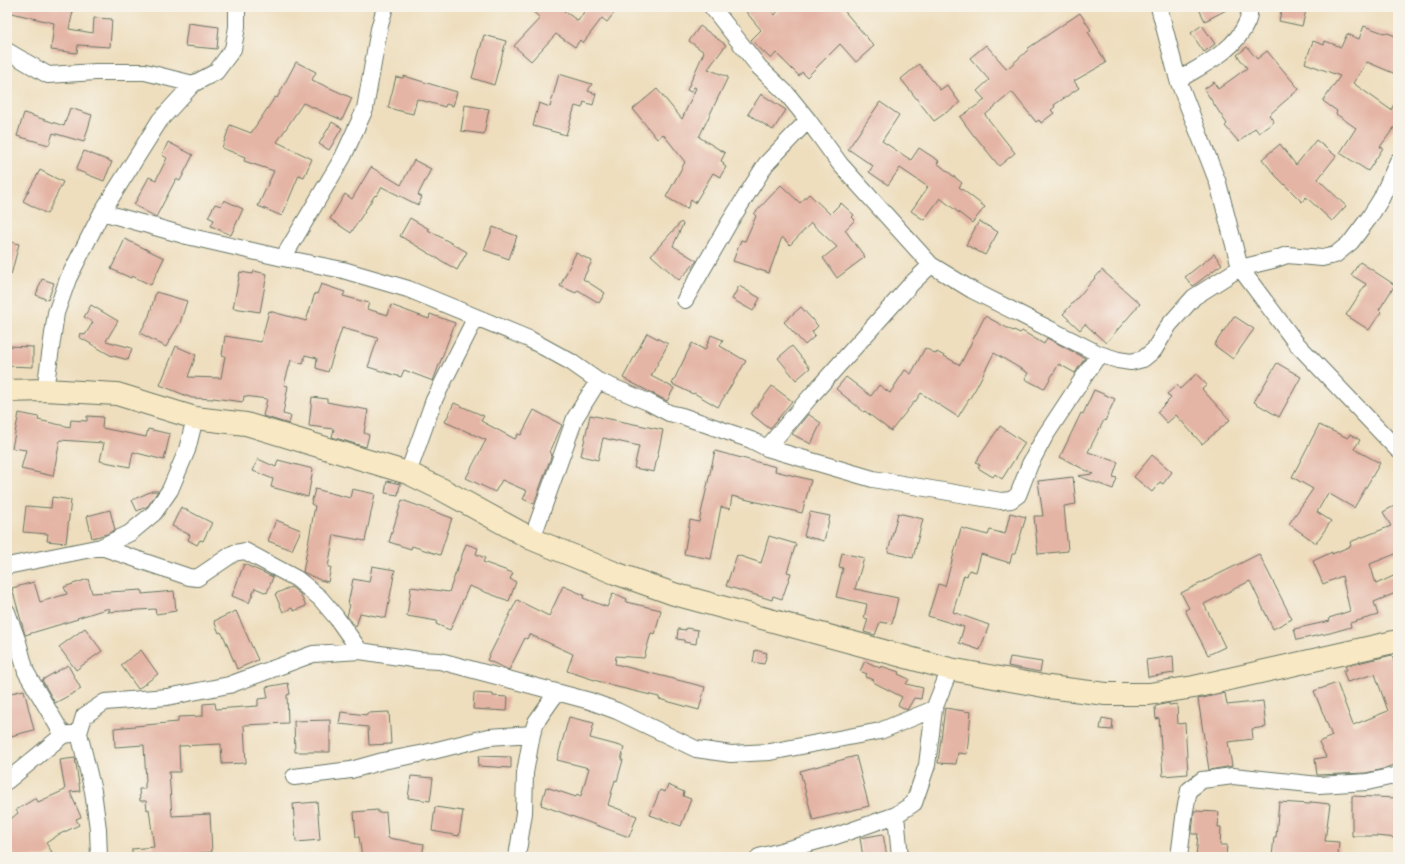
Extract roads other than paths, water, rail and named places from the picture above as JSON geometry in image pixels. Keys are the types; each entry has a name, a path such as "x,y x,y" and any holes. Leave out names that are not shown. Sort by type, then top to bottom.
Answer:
{"street":[{"path":"45,390 56,313 68,279 102,212 160,120 193,84 216,72 233,49 237,27 237,7"},
{"path":"283,258 343,157 365,109 379,29 385,7"},
{"path":"712,7 758,67 787,94 840,164 931,265 972,290 1099,354 1118,360 1131,362 1143,359 1154,350 1169,325 1194,297 1240,268 1287,255 1322,258 1335,255 1351,242 1369,218 1381,199 1398,161"},
{"path":"1159,7 1178,80 1218,183 1240,268 1296,343 1398,450"},
{"path":"1178,80 1220,55 1237,39 1247,23 1250,7"},
{"path":"7,51 48,75 96,72 145,72 193,84"},
{"path":"685,300 729,222 766,164 808,120"},
{"path":"102,212 187,236 343,270 408,289 529,339 571,362 598,381 648,402 669,413 751,440 767,448 873,479 1001,501 1011,500 1018,495 1030,464 1045,436 1099,354"},
{"path":"767,448 810,397 912,283 931,265"},
{"path":"408,473 434,400 476,317"},
{"path":"532,539 575,418 598,381"},
{"path":"7,391 45,390 117,394 195,418 246,424 408,473 441,489 532,539 615,573 674,594 950,669 1049,687 1099,693 1149,694 1194,687 1398,641"},
{"path":"7,566 101,547 130,533 154,513 170,490 187,450 195,418"},
{"path":"101,547 189,577 197,578 234,552 245,551 297,579 320,598 336,617 360,651"},
{"path":"7,612 18,642 26,672 63,735"},
{"path":"99,857 98,830 93,791 79,733 84,716 105,702 175,696 229,684 313,654 360,651 419,660 440,661 590,701 617,711 696,749 731,754 770,752 880,731 934,709"},
{"path":"759,857 836,836 896,815 914,803 927,765 934,709 950,669"},
{"path":"516,857 524,813 525,773 532,734 536,722 557,692"},
{"path":"7,781 63,735 79,733"},
{"path":"294,777 351,770 383,760 425,753 489,737 532,734"},
{"path":"1179,857 1184,810 1189,790 1202,780 1233,776 1319,785 1367,782 1398,775"},
{"path":"896,815 900,857"}]}
